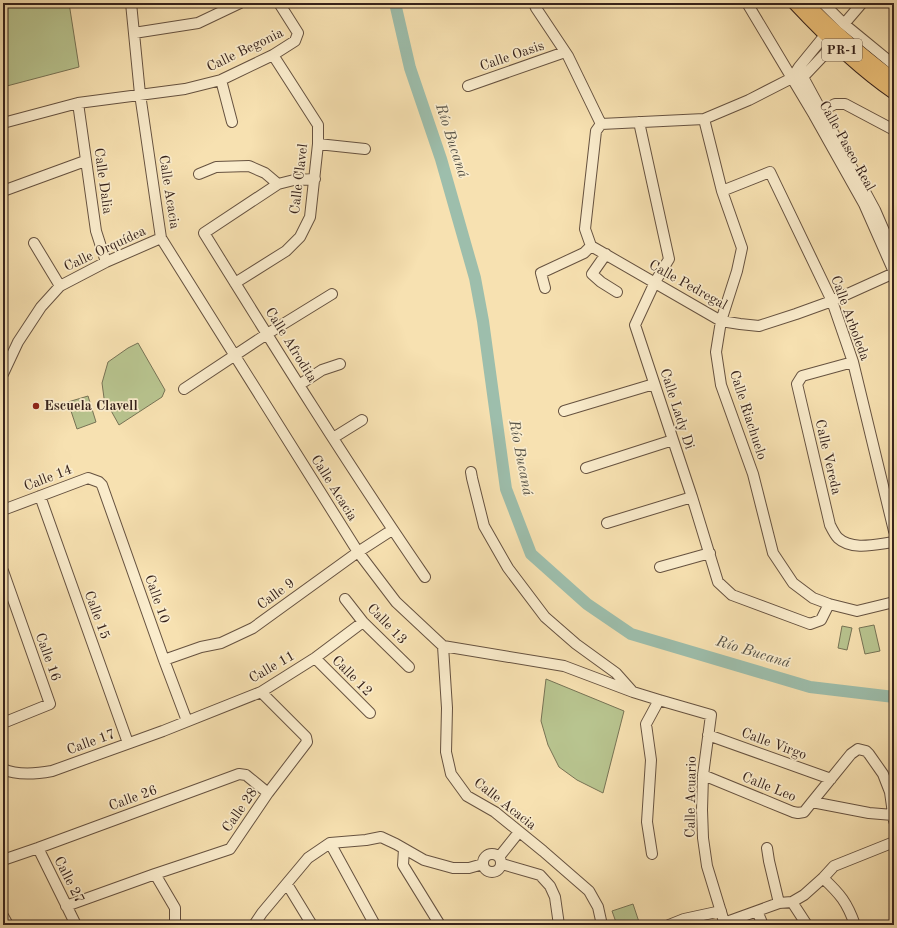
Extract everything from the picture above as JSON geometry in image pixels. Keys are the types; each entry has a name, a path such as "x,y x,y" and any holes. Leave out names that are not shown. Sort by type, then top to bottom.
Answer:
{"main road":[{"name":"PR-1","path":"794,3 836,33 894,79"},
{"name":"PR-1","path":"807,3 836,33 862,68 894,93"}],"street":[{"name":"Calle Acacia","path":"131,3 140,94 161,238 358,552 396,602 443,646 447,708 446,752 451,774 467,796 495,812 543,851 588,891 598,907 602,925"},
{"path":"134,33 198,24 240,3"},
{"name":"Calle Begonia","path":"3,123 78,103 185,89 221,80 273,55 294,41 298,32 280,3"},
{"path":"534,3 565,52 601,124"},
{"name":"Calle Paseo Real","path":"748,3 792,78 817,113 875,210 894,254"},
{"path":"824,3 836,33 894,65"},
{"path":"601,124 704,119 749,100 792,78 803,77 836,33 862,3"},
{"path":"792,78 799,67 836,33"},
{"name":"Calle Oasis","path":"468,86 565,52"},
{"name":"Calle Clavel","path":"235,283 286,251 300,237 310,217 315,179 318,125 273,55"},
{"name":"Calle Paseo Real","path":"803,77 817,113 864,204 894,272"},
{"path":"221,80 232,122"},
{"name":"Calle Dalia","path":"78,103 96,231 106,262"},
{"path":"817,113 835,104 845,104 894,130"},
{"name":"Calle Riachuelo","path":"704,119 722,191 742,248 737,271 721,321 716,352 721,385 753,474 773,553 793,583 813,598 829,604 857,611 894,602"},
{"name":"Calle Lady Di","path":"639,122 669,259 655,282 635,325 692,496 718,582 732,595 810,624 821,620 829,604"},
{"path":"545,288 541,273 584,253 591,246 585,229 596,131 601,124"},
{"path":"318,144 365,149"},
{"path":"3,191 86,161"},
{"path":"199,174 216,167 249,166 264,173 278,184"},
{"name":"Calle Arboleda","path":"722,191 770,172 832,301 853,362 894,531"},
{"name":"Calle Afrodita","path":"315,179 294,180 278,184 204,233 392,530 425,577"},
{"name":"Calle Orquídea","path":"60,286 106,262 161,238"},
{"path":"3,374 18,342 42,307 60,286 34,243"},
{"name":"Calle Pedregal","path":"591,246 721,321 759,326 832,301 894,272"},
{"path":"606,254 592,274 601,282 617,292"},
{"path":"184,389 267,334 332,294"},
{"name":"Calle Vereda","path":"853,362 802,376 797,384 830,525 838,539 851,546 894,542"},
{"path":"300,385 322,370 340,364"},
{"path":"564,411 654,384"},
{"path":"333,438 362,420"},
{"path":"586,468 673,440"},
{"path":"471,472 484,526 508,568 545,617 576,644 616,673 633,692"},
{"name":"Calle 14","path":"3,510 88,478 99,482 102,485"},
{"name":"Calle 10","path":"102,485 187,722"},
{"name":"Calle 15","path":"40,496 128,743"},
{"path":"613,524 692,496"},
{"name":"Calle 9","path":"164,660 201,647 221,643 253,628 358,552 392,530"},
{"path":"666,568 710,553"},
{"name":"Calle 16","path":"3,571 50,704 3,723"},
{"name":"Calle 13","path":"345,599 363,622 409,667"},
{"name":"Calle 11","path":"187,722 261,692 315,658 363,622"},
{"path":"443,646 564,666 633,692 659,700 646,724 651,760 647,822 652,854"},
{"name":"Calle 12","path":"315,658 370,712"},
{"name":"Calle 28","path":"66,906 230,849 268,793 307,742 306,737 261,692"},
{"name":"Calle Acuario","path":"659,700 711,715 703,776 703,838 707,866 724,924"},
{"name":"Calle 17","path":"3,769 20,774 37,774 52,771 187,722"},
{"name":"Calle Virgo","path":"708,735 831,779"},
{"path":"812,802 851,754 858,749 869,754 883,774 890,792 894,818"},
{"name":"Calle 26","path":"3,860 239,774 246,775 268,793"},
{"name":"Calle Leo","path":"703,776 793,812 804,812 812,802 894,818"},
{"path":"483,864 486,869 491,872 499,870 500,861 519,832"},
{"path":"254,925 262,913 308,858 330,843 366,840 381,837 424,860 453,868 469,868 483,864"},
{"path":"724,924 779,903 792,902 804,895 834,866 894,842"},
{"path":"330,843 376,925"},
{"name":"Calle 27","path":"38,848 76,925"},
{"path":"768,848 769,862 779,903"},
{"path":"404,849 403,865 440,925"},
{"path":"483,864 488,855 494,854 500,861 540,875 550,886 555,898 560,925"},
{"path":"155,874 175,908 175,925"},
{"path":"823,878 843,899 855,925"},
{"path":"287,884 312,925"},
{"path":"792,902 807,925"},
{"path":"669,925 684,918 721,911"},
{"path":"757,911 763,925"}],"green space":[{"path":"3,3 69,3 79,67 3,87"},
{"path":"138,343 165,390 162,397 119,425 104,398 102,383 108,362"},
{"path":"88,396 96,422 77,429 68,402"},
{"path":"874,625 880,651 865,654 859,628"},
{"path":"842,626 852,628 847,650 838,648"},
{"path":"546,679 624,711 603,793 577,780 559,767 548,745 541,721"},
{"path":"633,904 640,925 617,925 612,911"}],"waterway":[{"name":"Río Bucaná","path":"395,3 410,68 441,159 475,278 483,321 506,489 531,554 587,604 631,634 810,687 894,697"}],"place":[{"name":"Escuela Clavell","path":"36,406"}]}
